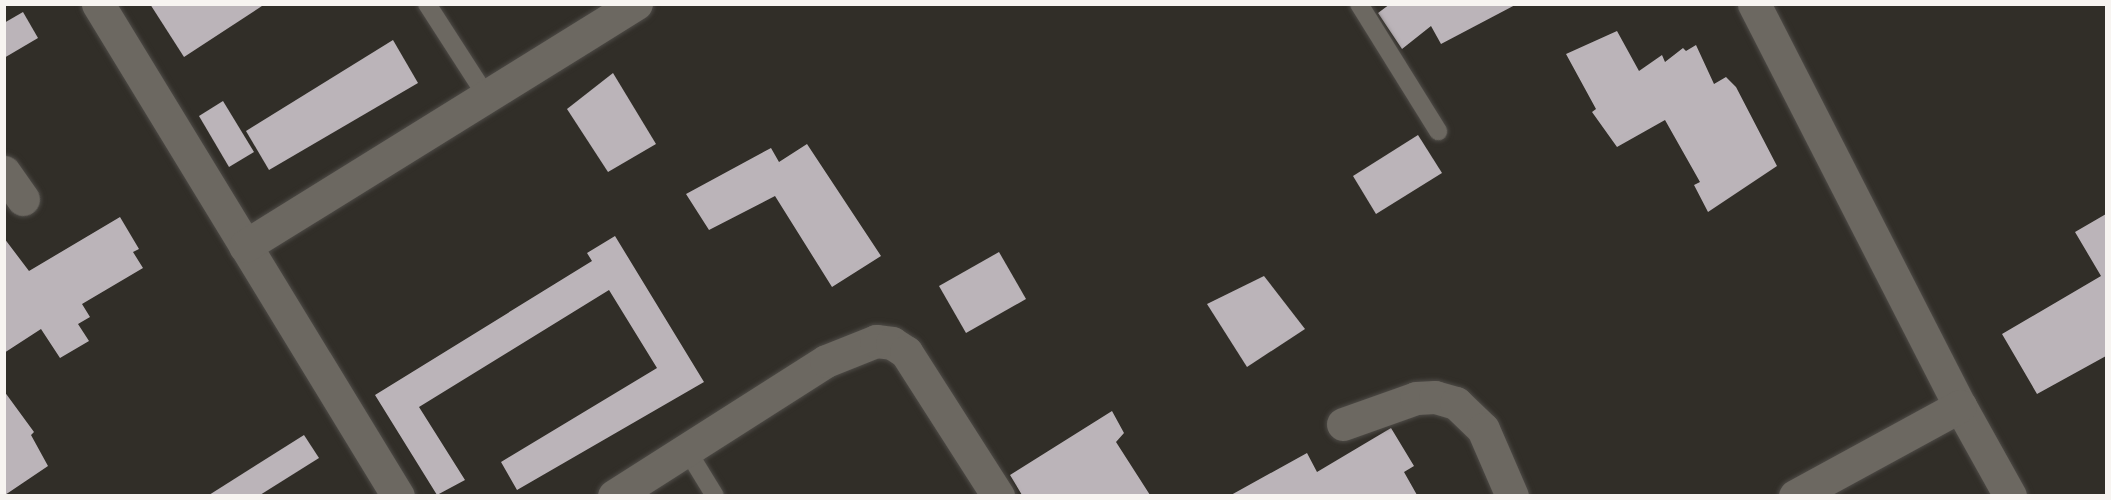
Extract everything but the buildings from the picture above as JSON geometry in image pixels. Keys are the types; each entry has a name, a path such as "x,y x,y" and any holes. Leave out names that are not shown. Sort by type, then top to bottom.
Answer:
{"street":[{"path":"98,4 398,495"},
{"path":"245,246 636,4"},
{"path":"1755,5 1960,406 2010,495"},
{"path":"4,172 23,199"},
{"path":"614,495 685,447 826,361 876,340 892,343 906,352 998,495"},
{"path":"1343,424 1416,398 1435,397 1456,403 1483,429 1512,495"},
{"path":"1795,495 1960,406"}],"lane":[{"path":"427,4 487,97"},
{"path":"1359,4 1438,131"},
{"path":"685,447 715,495"}]}
